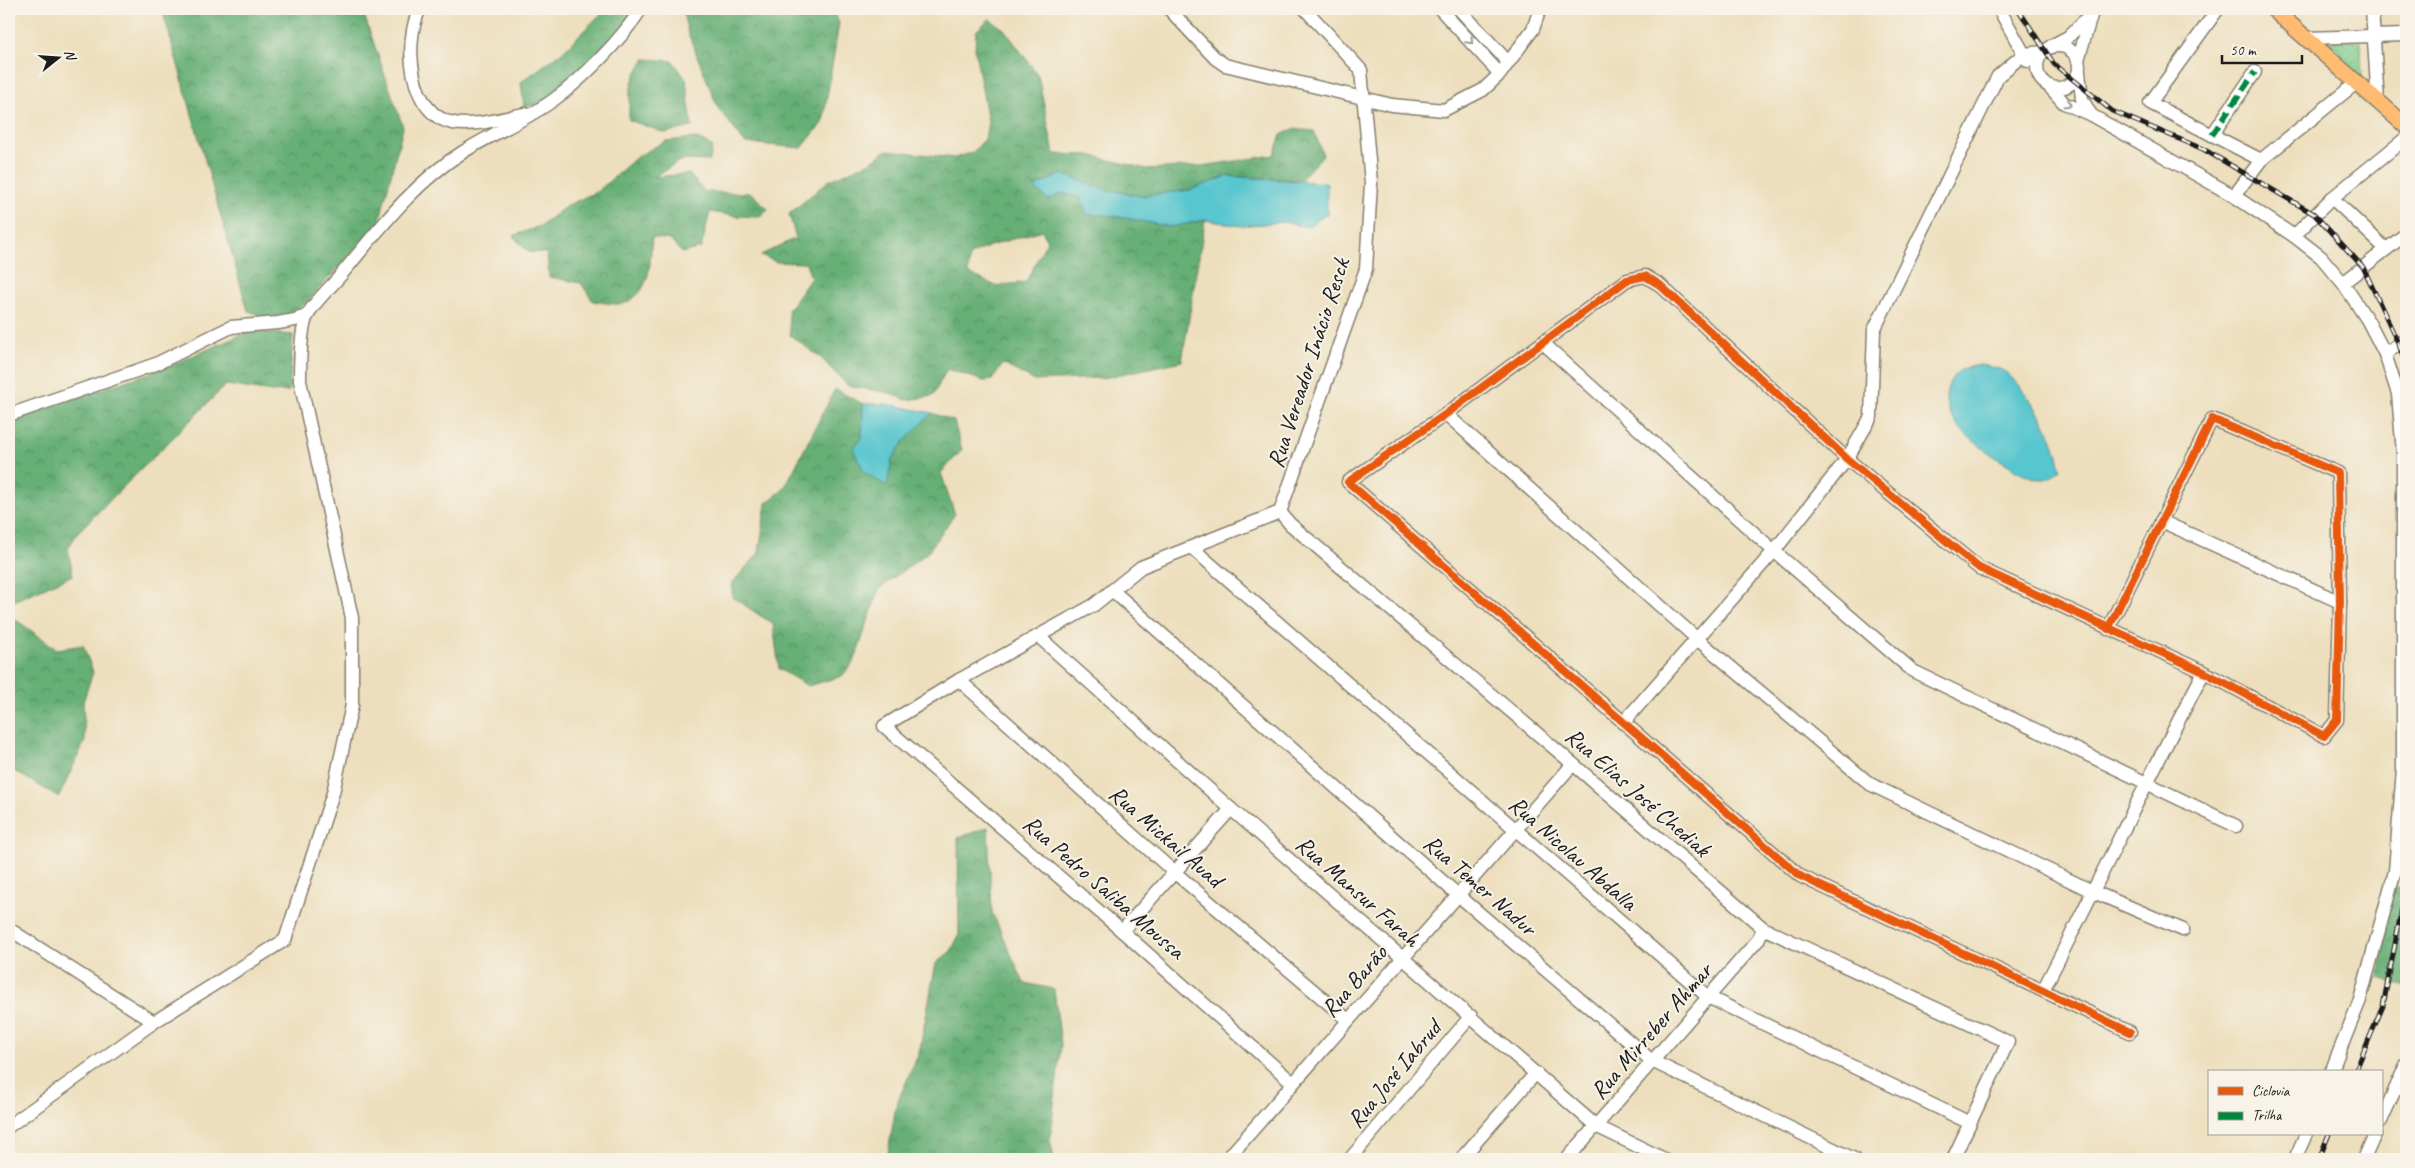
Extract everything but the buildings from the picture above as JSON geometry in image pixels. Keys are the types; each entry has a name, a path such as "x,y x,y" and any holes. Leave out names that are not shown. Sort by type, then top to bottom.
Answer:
{"main road":[{"path":"2273,9 2406,126"}],"street":[{"path":"420,9 412,35 411,62 417,88 426,106 450,123 463,124 532,112"},
{"path":"9,1126 154,1022 285,940 333,793 352,705 352,618 300,381 301,349 308,315 361,251 407,200 440,168 463,152 551,102 572,86 621,35 641,9"},
{"path":"1169,9 1214,58 1225,65 1392,105 1444,110 1483,90 1500,74 1532,29 1540,9"},
{"name":"Rua Vereador Inácio Resck","path":"1280,512 1366,269 1371,183 1361,70 1304,9"},
{"path":"1440,9 1500,74"},
{"path":"1459,9 1508,62"},
{"path":"1999,9 2024,54 2038,74 2064,103 2091,115 2234,196 2294,236 2321,257 2343,283 2368,321 2385,354 2402,396 2403,769 2395,871 2360,1000 2332,1070"},
{"path":"2218,9 2150,103 2261,160"},
{"path":"2372,9 2378,103"},
{"path":"2038,74 2038,62 2046,50 2068,37 2091,12"},
{"path":"2049,86 2065,87 2074,80 2091,12"},
{"path":"2305,38 2406,34"},
{"path":"1623,724 1696,638 1774,551 1848,459 1871,417 1874,330 1998,76 2024,54 2046,50 2054,46 2066,47 2072,50 2078,66 2082,99 2091,115"},
{"path":"2212,135 2255,72"},
{"path":"2234,196 2261,160 2356,83"},
{"path":"2294,236 2332,198 2406,138"},
{"path":"2332,198 2386,249"},
{"path":"2343,283 2406,234"},
{"path":"2108,629 2212,420 2338,473 2340,602 2337,720 2324,736 2204,672 2108,629 1979,568 1848,459 1660,285 1645,276 1627,280 1446,414 1348,482 1623,724 1800,876 2130,1032"},
{"path":"9,416 156,364 231,328 278,323 308,315"},
{"path":"2385,354 2406,339"},
{"path":"1543,343 1774,551 1914,671 2236,826"},
{"path":"1446,414 1696,638 1870,784 2094,892 2183,930"},
{"path":"959,680 1094,605 1141,567 1280,512"},
{"name":"Rua Elias José Chediak","path":"1280,512 1290,524 1763,928 2008,1042 1970,1123"},
{"path":"2161,520 2340,602"},
{"name":"Rua Nicolau Abdalla","path":"1192,548 1514,831 1708,997 1970,1123"},
{"name":"Rua Temer Nadur","path":"1113,591 1458,894 1652,1061 1854,1159"},
{"name":"Rua Mansur Farah","path":"1038,636 1231,808 1596,1126 1664,1159"},
{"path":"2043,990 2094,892 2145,783 2204,672"},
{"name":"Rua Pedro Saliba Moussa","path":"959,680 884,726 1122,931 1293,1083"},
{"name":"Rua Mickail Auad","path":"959,680 1174,872 1348,1020"},
{"name":"Rua Barão","path":"1227,1159 1573,764"},
{"path":"1122,931 1231,808"},
{"name":"Rua Mirreber Ahmar","path":"1567,1159 1758,940 1763,928"},
{"path":"9,929 154,1022"},
{"name":"Rua José Iabrud","path":"1350,1159 1471,1016"},
{"path":"2382,1119 2406,1065"},
{"path":"1461,1159 1536,1073"},
{"path":"1954,1159 1970,1123"},
{"path":"2295,1159 2305,1136"},
{"path":"2364,1159 2375,1136"}],"green space":[{"path":"162,9 372,9 365,18 403,127 379,223 307,302 293,314 267,317 248,311"},
{"path":"606,9 636,9 634,15 577,77 547,102 524,107 521,82 561,53"},
{"path":"682,9 832,9 839,23 823,122 802,148 745,143 718,108 688,33"},
{"path":"989,19 1004,29 1038,75 1054,154 1089,155 1147,169 1202,166 1274,155 1281,135 1293,129 1314,131 1323,155 1300,180 1228,176 1190,190 1141,196 1103,189 1062,174 1035,186 1048,200 1063,193 1081,198 1087,214 1115,216 1171,227 1205,220 1182,361 1103,378 1035,381 1003,364 992,380 984,381 947,369 933,396 907,400 890,393 848,386 821,358 790,335 788,310 811,278 806,263 776,262 761,255 796,238 789,214 828,181 872,161 887,150 955,158 973,152 985,139 988,121 975,51 976,31","holes":["1042,230 1047,241 1026,282 996,286 968,273 970,255 990,246"]},
{"path":"2317,41 2361,41 2362,86"},
{"path":"645,59 673,61 686,79 692,127 665,133 629,120 631,88 636,74"},
{"path":"695,138 712,146 710,161 681,160 654,177 689,174 705,192 751,193 768,209 759,217 710,212 701,248 682,253 670,240 652,237 650,266 645,284 634,298 625,303 614,304 593,301 581,283 549,277 547,253 528,252 513,236 540,226 568,205 598,191 638,156 666,141"},
{"path":"250,331 293,335 289,391 272,392 226,385 78,532 68,548 73,575 9,603 9,421 172,365"},
{"path":"835,389 863,404 862,437 887,486 892,459 904,441 932,413 954,421 962,450 941,473 955,514 927,553 879,589 854,662 842,676 808,686 779,669 773,624 732,597 732,583 759,553 766,503 784,489"},
{"path":"9,615 57,649 83,645 93,672 83,702 85,741 59,797 9,768"},
{"path":"988,827 992,912 1024,983 1054,989 1061,1044 1050,1139 1054,1159 887,1159 896,1105 919,1053 936,963 951,951 959,935 958,838"},
{"path":"2392,887 2406,890 2406,987 2379,978"}],"water":[{"path":"1062,174 1103,189 1141,196 1190,190 1228,176 1327,183 1327,214 1307,227 1283,222 1242,226 1205,220 1171,227 1115,216 1086,214 1081,198 1063,193 1048,200 1034,187"},
{"path":"1981,365 1997,368 2007,373 2035,407 2055,445 2060,469 2053,476 2039,479 2018,471 1972,440 1953,419 1946,395 1950,382 1959,371"},
{"path":"863,404 886,404 932,413 904,441 892,459 887,486 865,473 853,449 862,437"}],"railway":[{"path":"2018,9 2054,64 2112,111 2203,149 2314,214 2363,267 2399,345 2406,365"},
{"path":"2356,1070 2383,1006 2406,887"},
{"path":"2319,1159 2328,1136"}],"marked path":[{"path":"2212,135 2255,72"}],"cycle path":[{"path":"2108,629 2212,419 2338,473 2340,602 2337,720 2324,736 2204,672 1979,568 1847,459 1660,285 1645,276 1627,280 1446,414 1348,482 1800,876 2130,1032"}]}
